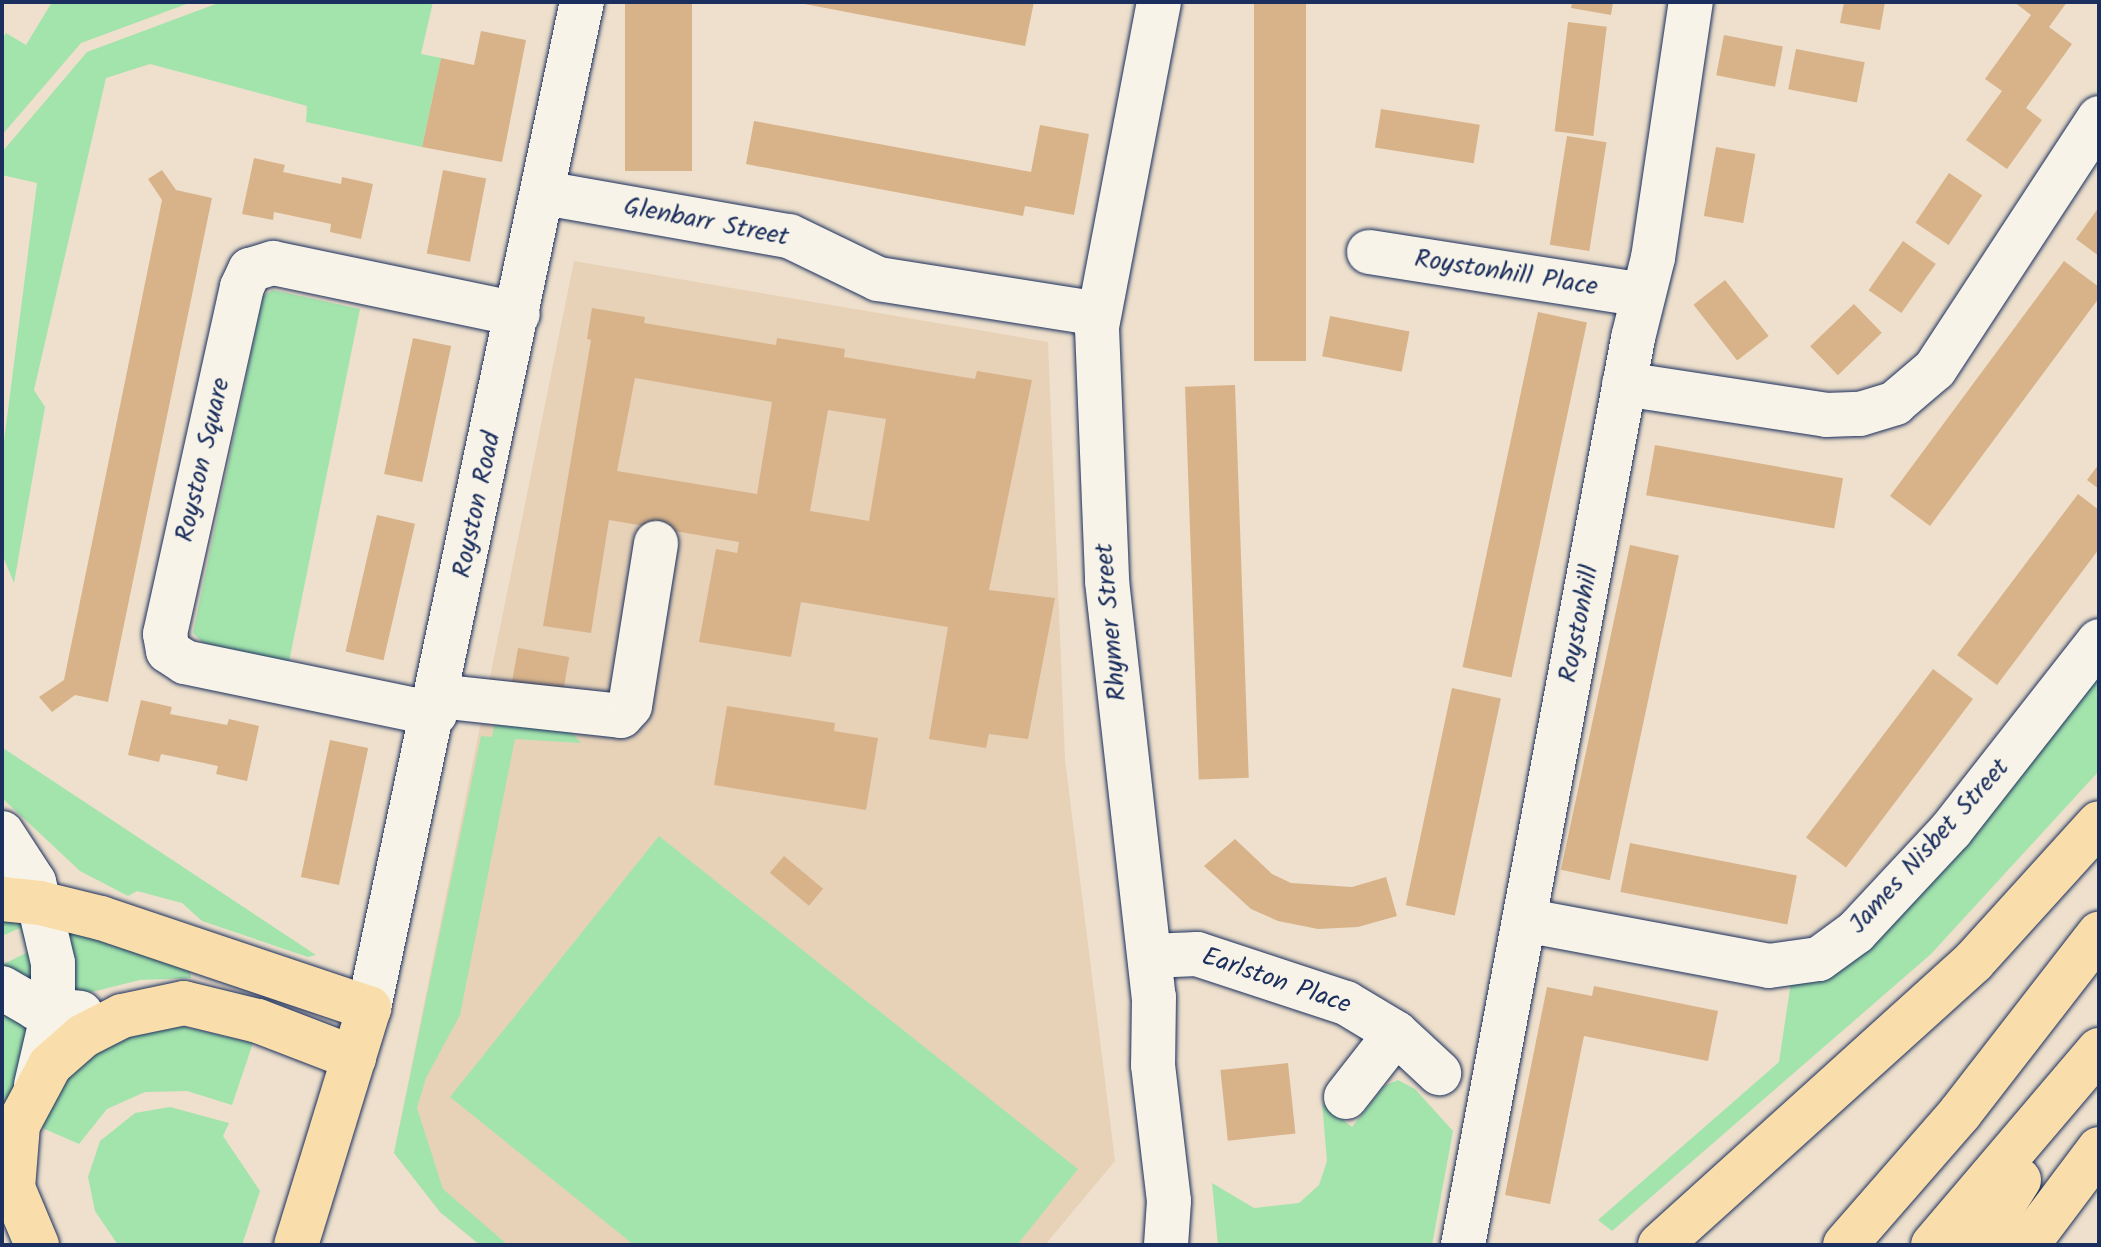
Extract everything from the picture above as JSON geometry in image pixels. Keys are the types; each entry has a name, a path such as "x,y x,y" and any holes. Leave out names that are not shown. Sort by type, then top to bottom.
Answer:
{"main road":[{"path":"1660,1245 1963,971 2099,823"},
{"path":"1703,1245 1927,1031 2099,854"},
{"path":"21,901 369,1008 296,1245"},
{"path":"1845,1245 1960,1113 2099,934"},
{"path":"37,1245 13,1188 12,1155 18,1125 36,1085 50,1065 83,1036 122,1016 167,1003 225,1010 354,1058"},
{"path":"1933,1245 2099,1051"},
{"path":"1978,1245 2099,1051"},
{"path":"2027,1245 2099,1149"}],"street":[{"name":"Royston Road","path":"369,1008 436,705 582,2"},
{"name":"Rhymer Street","path":"1159,2 1098,314 1107,581 1150,956 1153,1065 1169,1201 1166,1245"},
{"name":"Roystonhill","path":"1463,1245 1643,295 1691,2"},
{"path":"1624,384 1826,415 1860,414 1903,398 1935,369 2099,118"},
{"name":"Glenbarr Street","path":"544,193 789,236 878,279 1098,314"},
{"name":"Roystonhill Place","path":"1369,252 1643,295"},
{"name":"Royston Square","path":"436,705 185,662 168,651 165,634 244,281 250,270 273,263 518,314"},
{"path":"436,705 621,716 630,706 656,543"},
{"name":"James Nisbet Street","path":"1524,920 1769,966 1819,959 1856,932 1941,841 2099,641"},
{"path":"2,833 26,865 21,901 53,963 53,1012 36,1085"},
{"name":"Earlston Place","path":"1150,956 1197,954 1346,1003 1396,1033 1439,1073"},
{"path":"2,988 22,1002 53,1012 167,1003"},
{"path":"1346,1097 1396,1033"}],"shaded area":[{"path":"574,261 1048,342 1065,759 1115,1161 1045,1245 480,1245 440,1212 394,1153"}],"green space":[{"path":"52,2 192,2 81,43 2,135 2,39 6,33 26,45"},
{"path":"221,2 433,2 421,54 441,58 422,147 306,122 307,106 150,64 106,78 34,390 45,407 14,583 2,554 2,457 37,183 2,175 2,152 87,52"},
{"path":"273,290 360,309 289,662 203,643 193,633 263,296"},
{"path":"2099,668 2099,771 1931,954 1612,1231 1598,1220 1779,1062 1791,982"},
{"path":"495,722 571,732 581,743 515,739 460,1015 426,1078 417,1108 443,1189 508,1245 480,1245 440,1212 394,1153 481,736 492,737"},
{"path":"2,747 316,955 308,957 202,921 182,903 137,891 128,896 80,871 2,798"},
{"path":"659,836 1078,1169 1017,1245 634,1245 450,1097"},
{"path":"2,918 29,921 40,983 13,977 2,965 28,952 20,928 2,936"},
{"path":"67,930 190,969 191,978 140,980 68,998"},
{"path":"2,1004 38,1022 2,1120"},
{"path":"164,1022 253,1043 232,1105 187,1091 145,1092 107,1109 79,1144 31,1123 75,1056"},
{"path":"1398,1080 1415,1089 1453,1131 1432,1245 1218,1245 1212,1183 1254,1208 1299,1203 1319,1185 1327,1161 1322,1103 1352,1127 1384,1086"},
{"path":"170,1107 229,1123 223,1136 260,1191 242,1245 118,1245 95,1211 88,1177 100,1141 135,1113"}],"building":[{"path":"625,2 692,2 692,171 625,171"},
{"path":"794,2 1034,2 1025,46"},
{"path":"1254,2 1306,2 1306,361 1254,361"},
{"path":"1572,2 1613,2 1611,15 1571,8"},
{"path":"1844,2 1885,2 1880,30 1840,23"},
{"path":"2014,2 2067,2 2049,27 2072,44 2026,108 2042,120 2007,169 1966,140 2002,91 1985,79 2031,15"},
{"path":"1568,22 1607,27 1593,136 1555,131"},
{"path":"481,31 526,40 502,162 422,147 441,58 474,65"},
{"path":"1724,35 1783,46 1775,87 1716,75"},
{"path":"1796,49 1865,62 1857,103 1788,89"},
{"path":"1381,109 1480,125 1474,163 1375,148"},
{"path":"754,121 1031,172 1040,125 1089,134 1074,215 1025,206 1023,216 746,164"},
{"path":"1567,136 1607,142 1589,251 1550,245"},
{"path":"1716,147 1755,154 1743,223 1704,216"},
{"path":"254,158 285,165 283,172 341,184 342,177 373,184 361,239 330,232 331,224 274,212 273,220 242,214"},
{"path":"162,170 176,190 212,198 108,702 75,695 52,712 39,697 64,680 162,200 148,179"},
{"path":"443,170 486,178 470,262 427,253"},
{"path":"1949,173 1982,195 1949,245 1915,223"},
{"path":"2099,207 2099,256 2076,239"},
{"path":"1903,241 1936,264 1901,313 1869,290"},
{"path":"2064,261 2099,287 2099,298 1930,526 1890,496"},
{"path":"1725,280 1769,336 1737,361 1693,305"},
{"path":"1854,304 1882,333 1838,375 1810,346"},
{"path":"592,308 645,317 644,323 776,345 777,338 845,349 844,357 975,379 977,371 1032,380 989,590 1055,598 1028,739 989,734 986,748 929,739 948,627 801,602 791,657 699,642 716,549 737,553 739,542 609,520 591,633 543,626 591,340 587,339","holes":["635,378 772,402 757,494 617,471","828,410 886,419 869,521 810,511"]},
{"path":"1538,312 1587,322 1511,677 1463,667"},
{"path":"1330,316 1410,331 1402,372 1322,356"},
{"path":"413,338 451,346 422,482 384,474"},
{"path":"1235,385 1249,778 1199,780 1185,387"},
{"path":"1655,445 1843,478 1834,528 1646,495"},
{"path":"2099,464 2099,489 2087,480"},
{"path":"2078,494 2099,510 2099,549 1997,685 1957,655"},
{"path":"377,515 415,524 384,660 346,651"},
{"path":"1630,545 1679,555 1610,880 1561,870"},
{"path":"518,648 569,657 562,697 511,688"},
{"path":"1933,669 1973,699 1846,868 1806,838"},
{"path":"1452,688 1501,698 1455,916 1406,905"},
{"path":"141,700 172,707 170,714 227,725 229,719 259,726 247,781 216,774 218,766 161,754 159,762 128,755"},
{"path":"727,706 835,723 834,731 878,738 866,810 714,785"},
{"path":"330,740 368,748 339,885 301,877"},
{"path":"1235,839 1272,874 1291,883 1352,887 1386,877 1397,916 1358,927 1318,929 1278,921 1251,909 1204,866"},
{"path":"1630,843 1797,875 1787,925 1620,892"},
{"path":"784,856 823,889 809,906 770,873"},
{"path":"1594,986 1718,1011 1708,1061 1584,1036 1550,1204 1505,1195 1547,987 1592,996"},
{"path":"1288,1063 1295,1134 1228,1141 1220,1070"}]}
